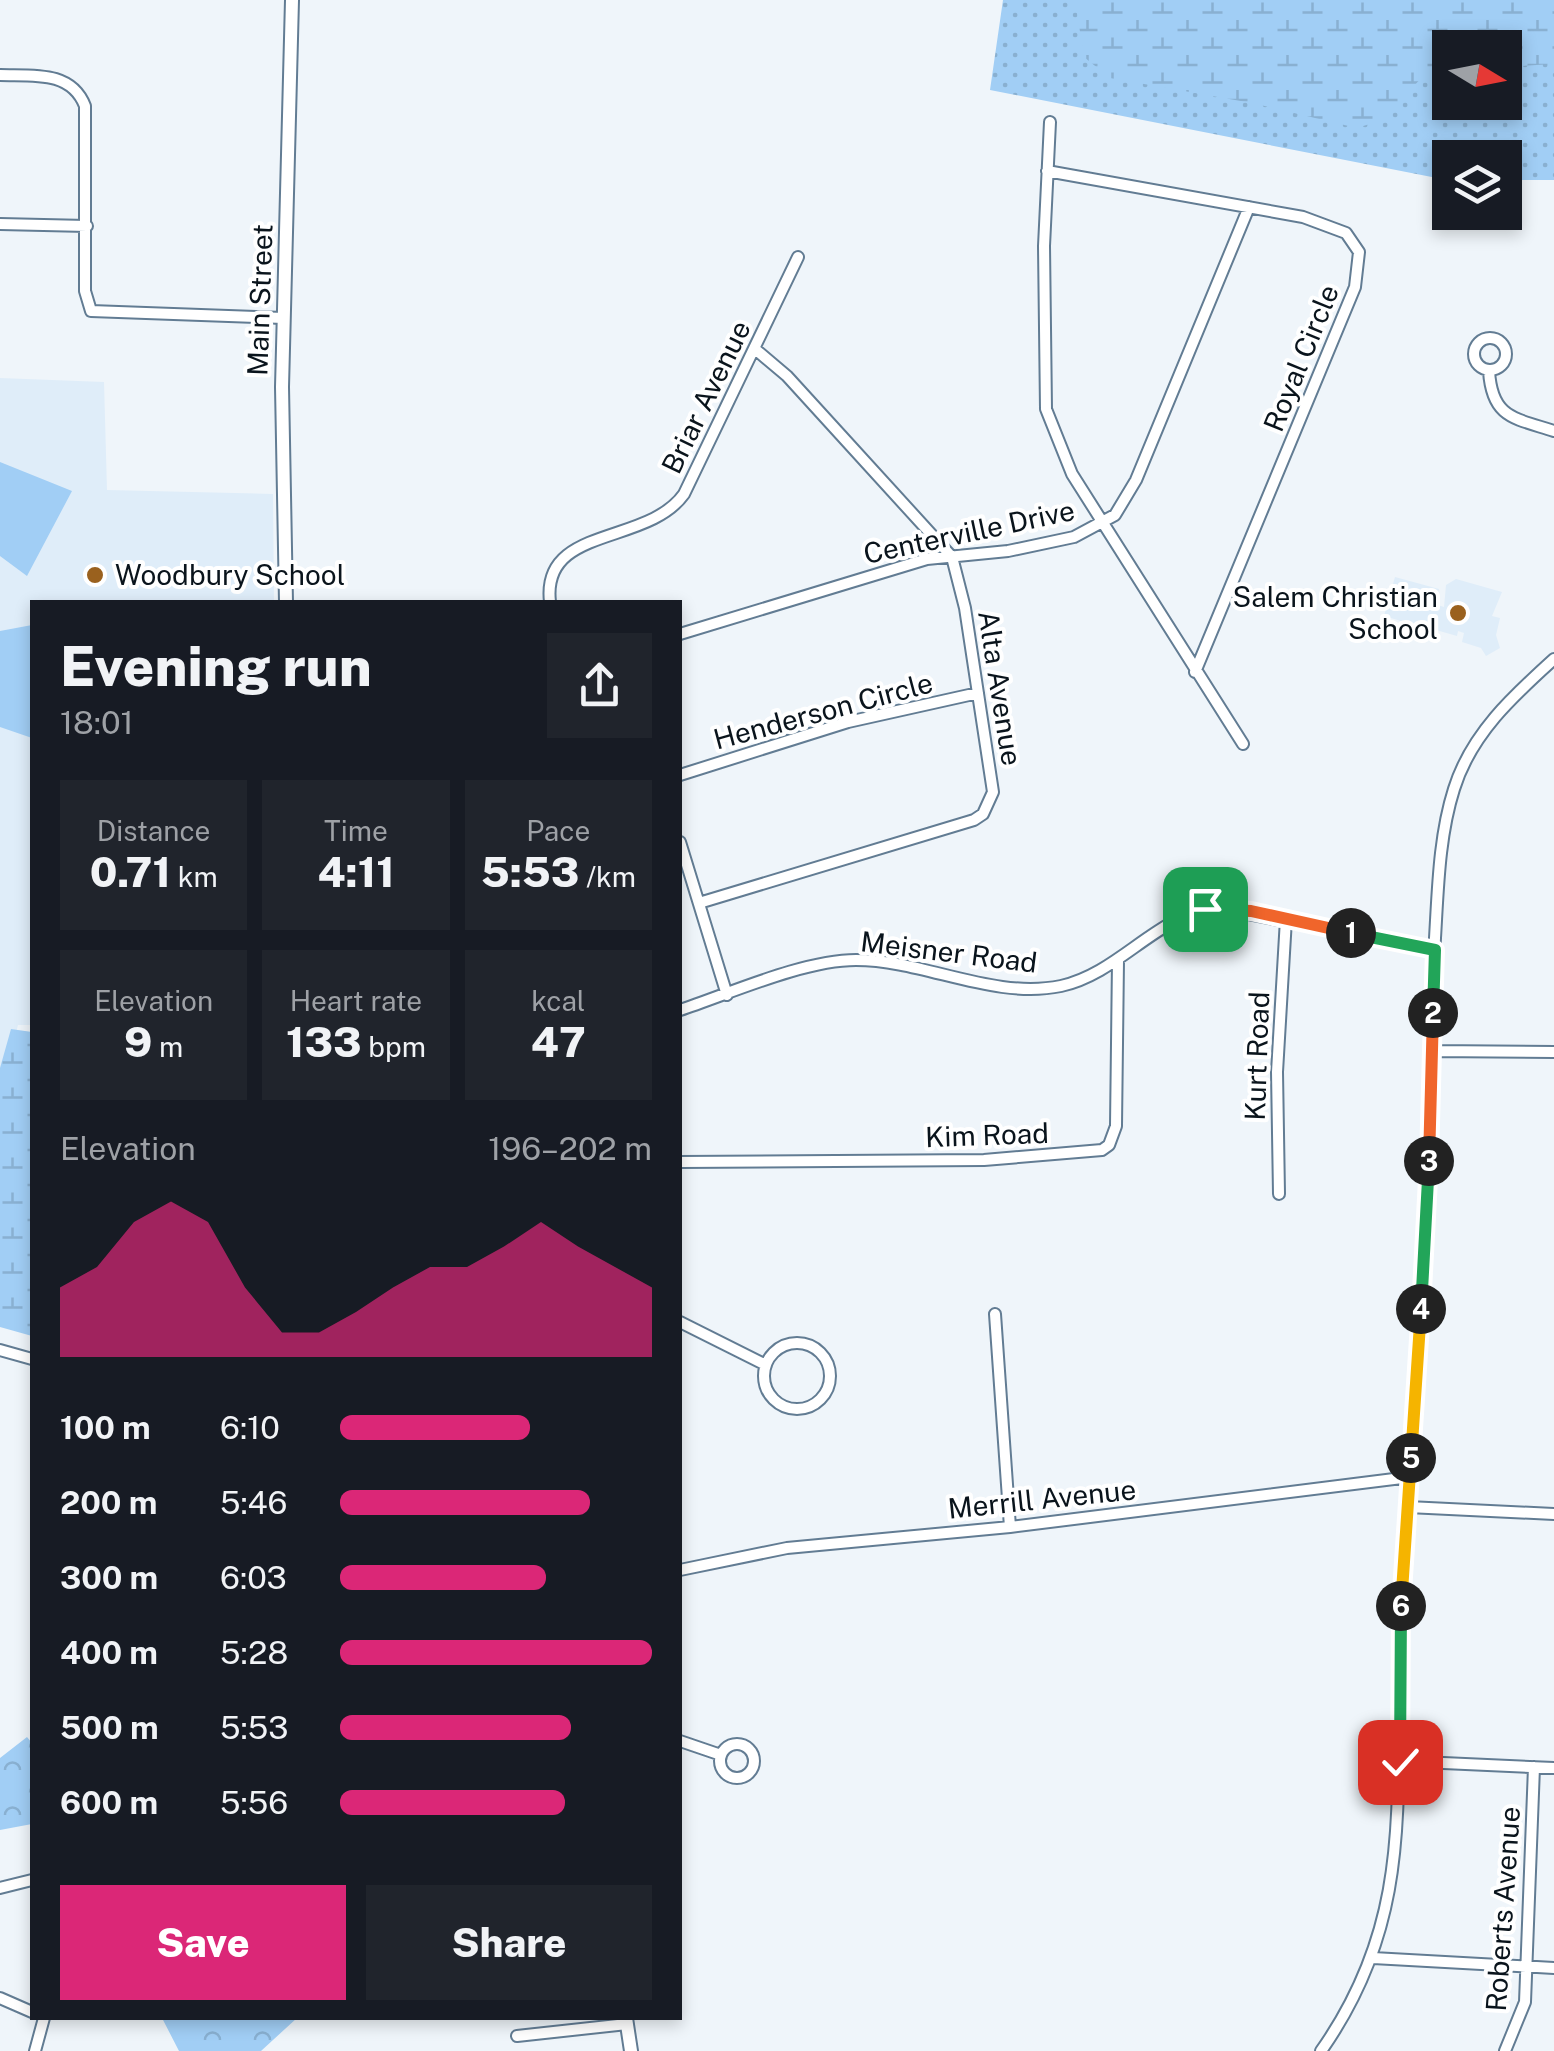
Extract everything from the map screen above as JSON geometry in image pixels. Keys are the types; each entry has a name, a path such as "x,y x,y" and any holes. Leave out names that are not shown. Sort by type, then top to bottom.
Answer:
{"main road":[{"name":"Main Street","path":"286,600 284,318 292,0"},
{"path":"626,2021 631,2051"}],"street":[{"path":"0,75 60,79 82,98 88,125 85,297 93,313 284,318"},
{"path":"1050,122 1046,410 1072,474 1243,744"},
{"name":"Royal Circle","path":"1047,171 1249,207 1335,228 1355,241 1360,264 1195,672"},
{"name":"Centerville Drive","path":"682,633 786,598 927,559 1063,540 1103,524 1120,510 1136,480 1249,207"},
{"path":"0,224 86,226"},
{"name":"Briar Avenue","path":"550,600 550,577 560,560 586,543 654,522 679,501 798,257"},
{"path":"755,349 787,376 952,557"},
{"path":"1489,371 1490,393 1502,411 1554,431"},
{"name":"Alta Avenue","path":"699,903 952,828 984,814 992,792 952,557"},
{"path":"1321,2051 1356,1997 1373,1958 1392,1879 1400,1762 1400,1632 1427,1208 1435,950 1446,824 1462,768 1496,716 1554,659"},
{"name":"Henderson Circle","path":"682,773 848,722 978,693"},
{"path":"682,848 727,995"},
{"name":"Meisner Road","path":"682,1009 848,960 1031,988 1077,981 1118,961 1173,922 1205,909 1228,908 1435,950"},
{"name":"Kurt Road","path":"1279,1194 1278,1072 1286,919"},
{"name":"Kim Road","path":"682,1162 984,1160 1102,1150 1109,1145 1116,1126 1118,961"},
{"path":"1431,1050 1554,1052"},
{"path":"995,1314 1010,1528"},
{"path":"682,1323 766,1365"},
{"path":"785,1346 812,1346 826,1362 827,1389 806,1408 785,1406 769,1393 766,1365 785,1346"},
{"path":"0,1350 30,1358"},
{"name":"Merrill Avenue","path":"682,1570 788,1548 1010,1528 1410,1477"},
{"path":"1408,1507 1554,1514"},
{"path":"682,1742 721,1755"},
{"path":"1400,1762 1554,1768"},
{"name":"Roberts Avenue","path":"1505,2051 1522,2014 1527,1967 1534,1767"},
{"path":"0,1888 30,1880"},
{"path":"1373,1958 1554,1968"},
{"path":"0,1998 30,2011"},
{"path":"35,2051 43,2020"},
{"path":"517,2036 626,2021"}],"shaded area":[{"path":"0,378 104,382 107,490 273,494 274,600 30,600 30,1025 18,1025 0,1094"},
{"path":"1395,577 1439,589 1435,604 1444,607 1446,585 1456,579 1502,592 1492,616 1500,618 1496,635 1500,648 1486,656 1481,648 1462,642 1464,633 1458,631 1457,636 1436,630 1438,623 1431,621 1428,629 1384,616"}],"green space":[{"path":"1003,0 1554,0 1554,180 1522,180 1522,140 1432,140 1432,177 990,90"},
{"path":"1075,0 1554,0 1554,64 1522,66 1522,30 1432,30 1432,72 1426,73 1382,120 1357,128 1252,103 1110,78 1084,57"},
{"path":"0,462 72,491 27,576 0,556"},
{"path":"30,625 30,737 0,727 0,631"},
{"path":"11,1029 30,1032 30,1335 0,1327 0,1068"},
{"path":"27,1737 30,1741 30,1824 0,1830 0,1758"},
{"path":"163,2020 295,2020 261,2051 179,2051"}],"place":[{"name":"Woodbury School","path":"95,575"},
{"name":"Salem Christian School","path":"1458,613"}],"route":[{"path":"1205,909 1251,911 1435,950 1427,1208 1400,1632 1400,1762"}]}
